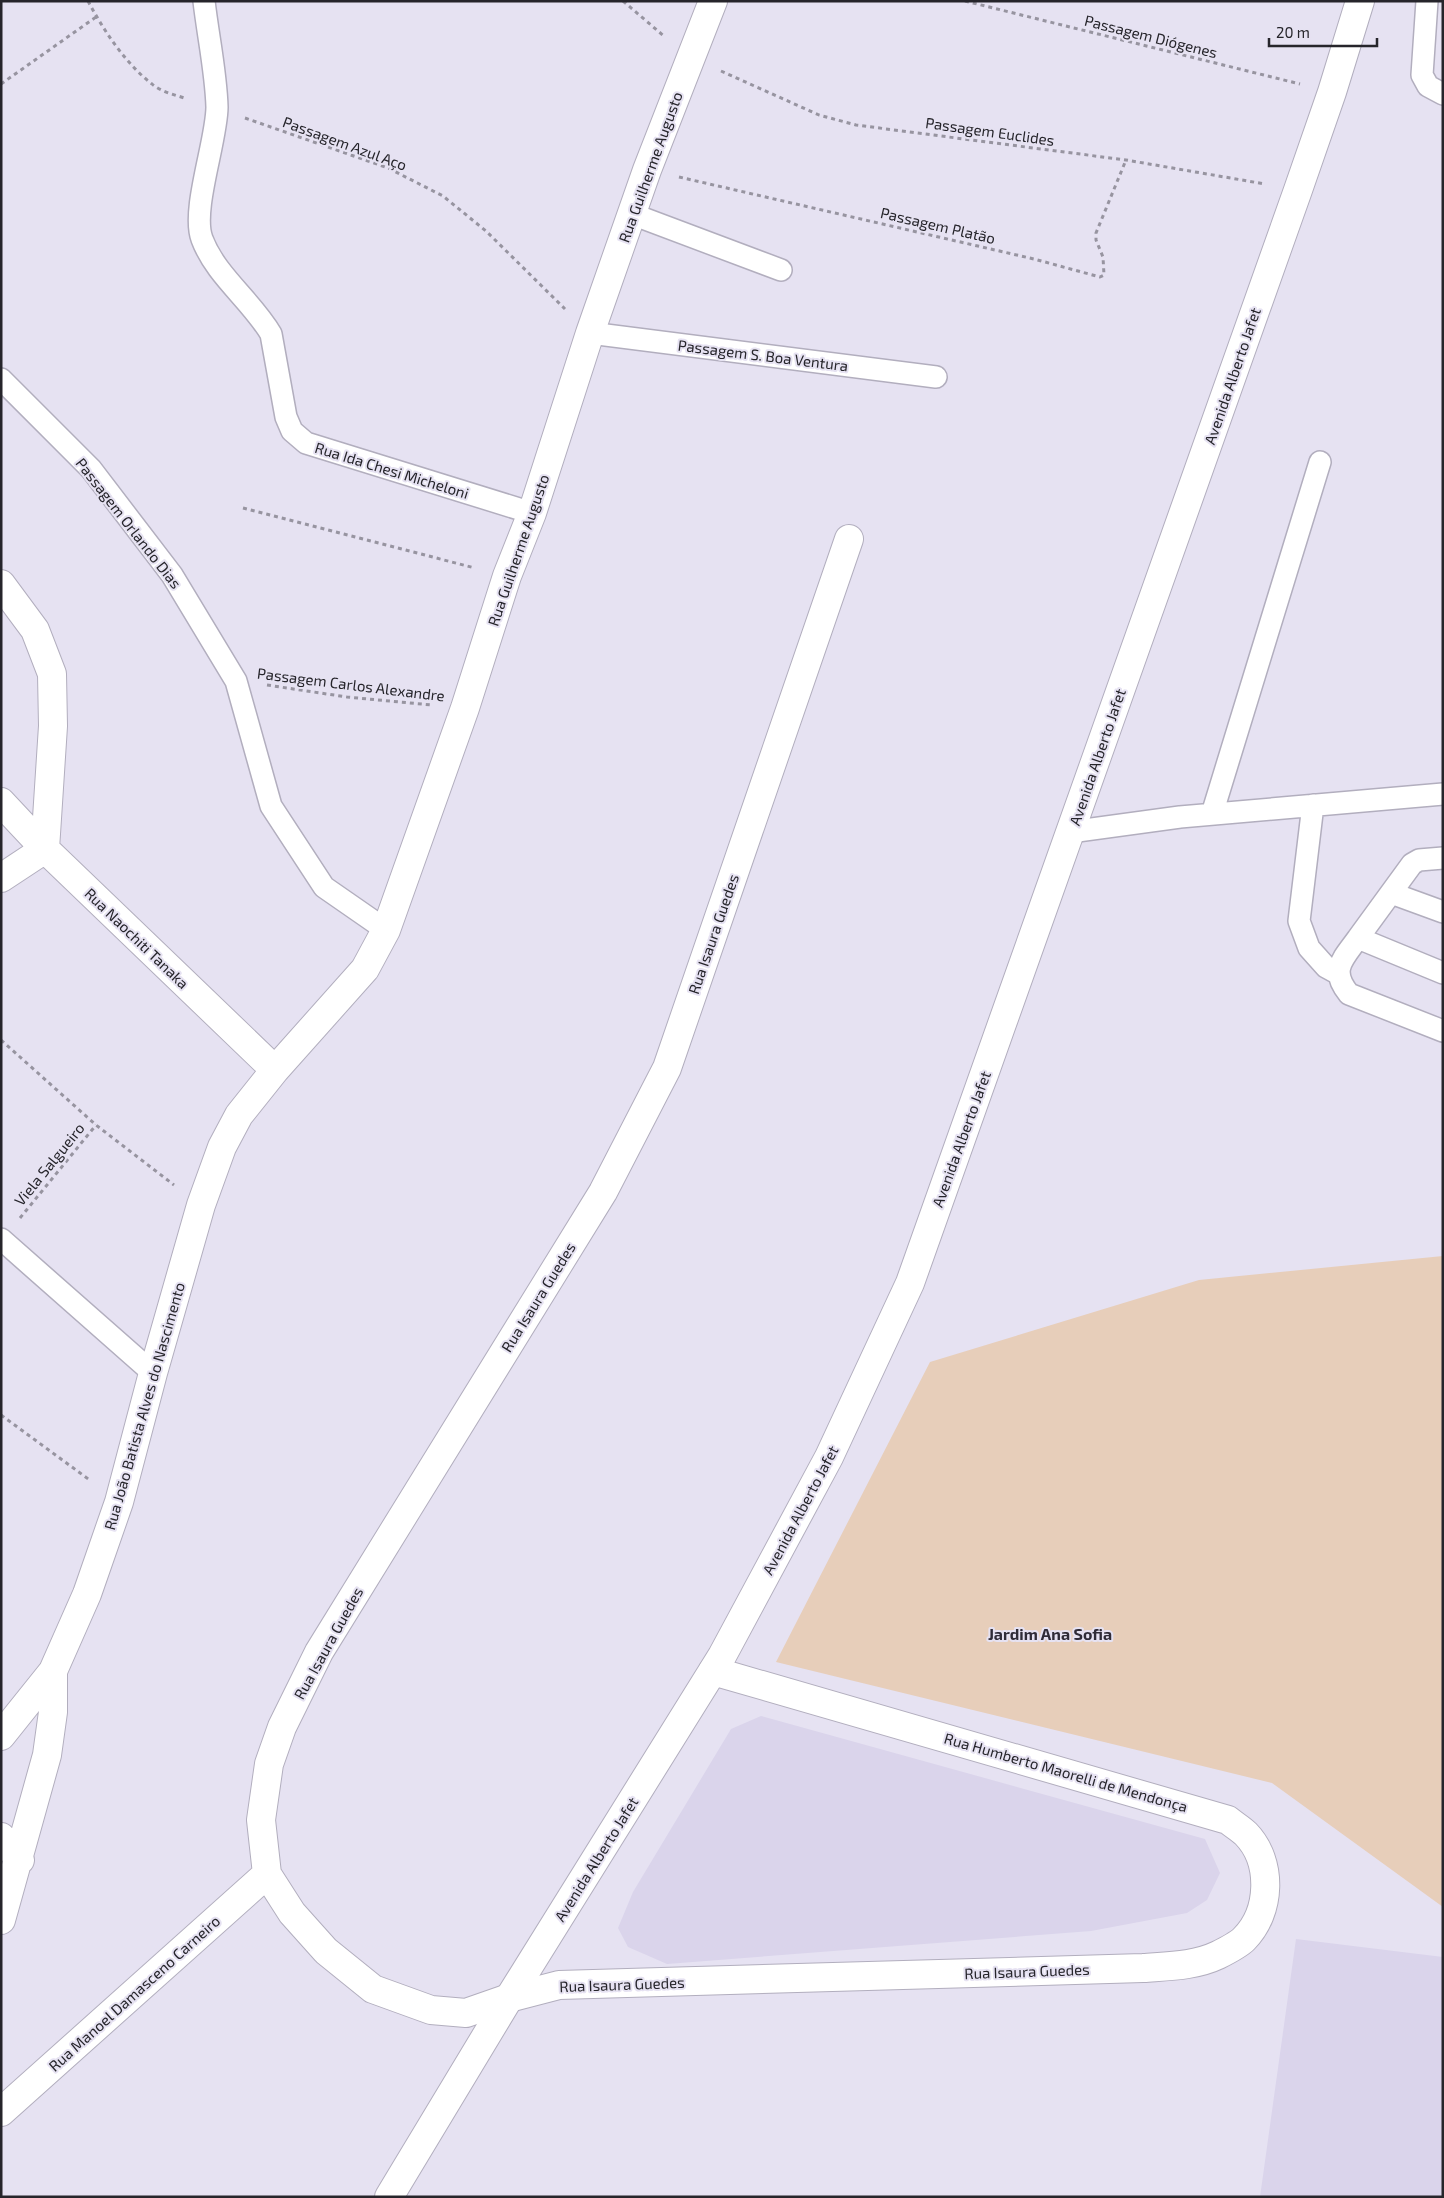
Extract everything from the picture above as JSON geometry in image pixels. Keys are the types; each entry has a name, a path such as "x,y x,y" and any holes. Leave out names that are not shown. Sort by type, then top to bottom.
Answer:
{"street":[{"name":"Rua Guilherme Augusto","path":"275,1070 365,968 386,930 465,708 507,576 532,513 590,334 647,170 712,1"},
{"name":"Avenida Alberto Jafet","path":"389,2197 509,1998 713,1671 829,1457 910,1283 1298,190 1332,92 1360,1"},
{"name":"Rua Isaura Guedes","path":"849,539 667,1068 603,1192 319,1652 282,1727 270,1764 261,1820 267,1874 292,1912 326,1951 373,1989 431,2010 449,2012 466,2013 509,1998 559,1985 1133,1968 1190,1964"},
{"path":"1,584 35,630 52,674 53,726 45,849 1,878"},
{"name":"Rua Naochiti Tanaka","path":"1,802 45,849 275,1070"},
{"name":"Rua João Batista Alves do Nascimento","path":"1,1736 53,1671 87,1594 119,1502 153,1373 201,1205 222,1147 239,1115 275,1070"},
{"path":"1,1920 20,1860 48,1755 54,1712 53,1671"},
{"name":"Rua Humberto Maorelli de Mendonça","path":"713,1671 1228,1820 1246,1834 1258,1853 1265,1874 1264,1904 1256,1924 1244,1940 1218,1955 1190,1964"},
{"path":"1,1837 20,1860"},
{"name":"Rua Manoel Damasceno Carneiro","path":"1,2112 267,1874"}],"lane":[{"name":"Rua Ida Chesi Micheloni","path":"204,1 217,108 200,216 201,236 210,256 222,273 265,324 271,334 286,417 292,431 306,443 532,513"},
{"path":"1427,1 1422,75 1428,86 1443,94"},
{"path":"632,214 781,270"},
{"name":"Passagem S. Boa Ventura","path":"590,334 936,377"},
{"name":"Passagem Orlando Dias","path":"1,379 92,469 172,575 236,681 271,806 324,887 386,930"},
{"path":"1212,814 1320,462"},
{"path":"1070,832 1212,814 1443,794"},
{"path":"1313,805 1299,921 1309,948 1326,967 1337,973"},
{"path":"1443,858 1419,860 1406,869 1342,962 1337,973 1340,984 1348,994 1443,1030"},
{"path":"1391,892 1443,912"},
{"path":"1358,938 1443,973"},
{"path":"2,1239 153,1373"}],"path":[{"name":"Passagem Azul Aço","path":"88,1 96,17 129,62 153,85 176,95 388,168 443,196 486,231 590,334"},
{"name":"Passagem Euclides","path":"623,1 690,58 819,115 856,125 1126,160 1298,190"},
{"name":"Passagem Diógenes","path":"965,1 1332,92"},
{"path":"1,84 96,17"},
{"name":"Passagem Platão","path":"647,170 1034,259 1100,277 1104,275 1104,258 1096,240 1096,233 1126,160"},
{"path":"242,508 507,576"},
{"name":"Passagem Carlos Alexandre","path":"236,681 347,697 465,708"},
{"path":"1,1040 96,1125 201,1205"},
{"name":"Viela Salgueiro","path":"2,1239 96,1125"},
{"path":"1,1415 119,1502"}],"shaded area":[{"path":"1443,1256 1443,1907 1272,1783 776,1662 930,1362 1199,1280"},
{"path":"761,1716 1205,1839 1220,1873 1207,1900 1187,1913 1091,1931 667,1964 628,1947 618,1928 633,1892 731,1729"},
{"path":"1296,1939 1443,1957 1443,2197 1260,2197"}],"district":[{"name":"Jardim Ana Sofia","path":"1050,1633"}]}
